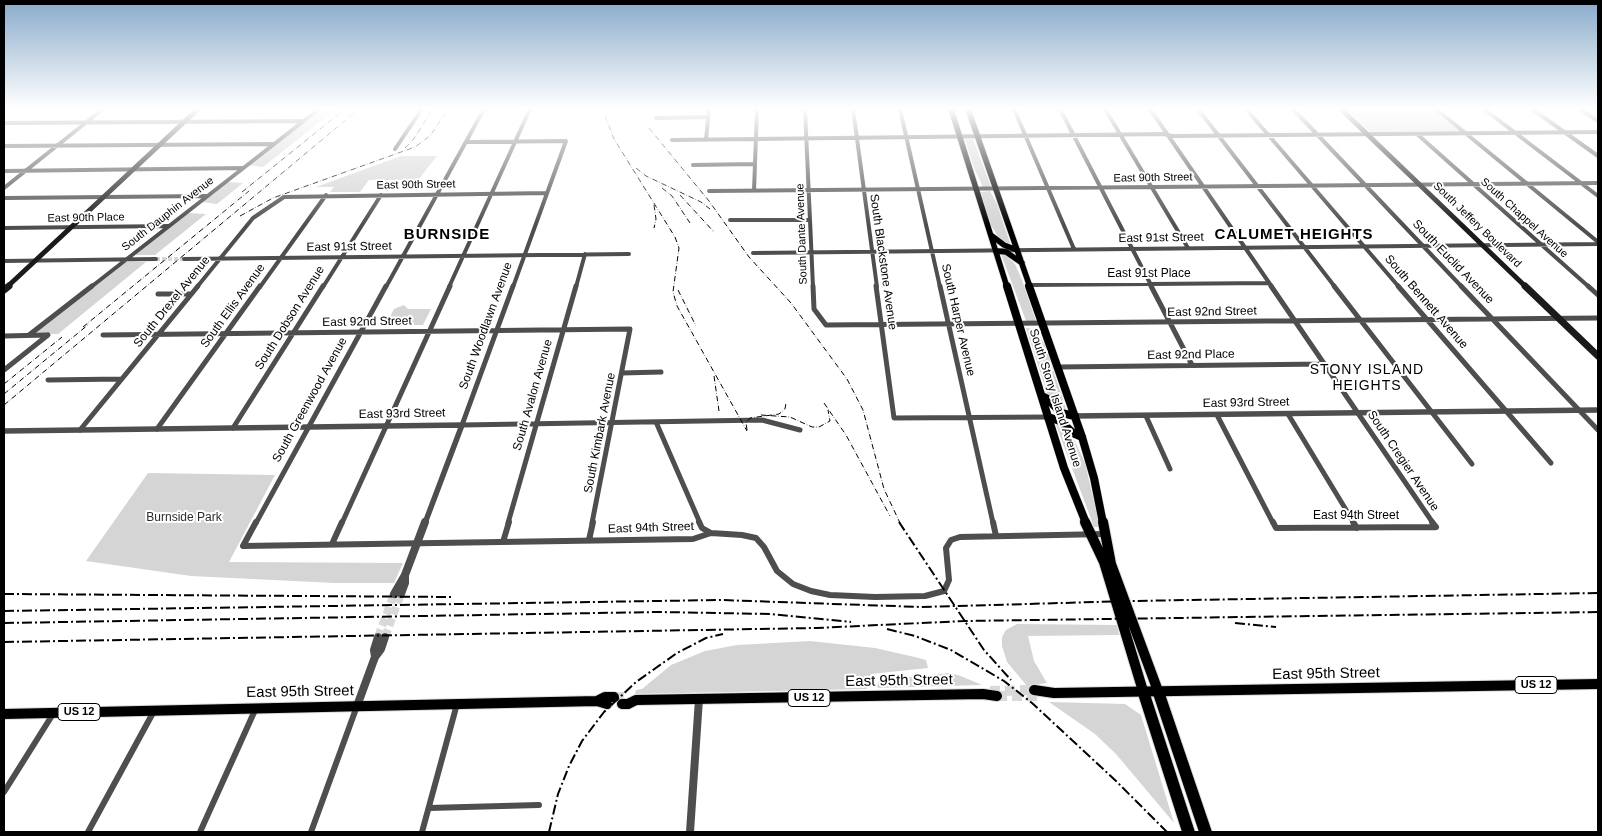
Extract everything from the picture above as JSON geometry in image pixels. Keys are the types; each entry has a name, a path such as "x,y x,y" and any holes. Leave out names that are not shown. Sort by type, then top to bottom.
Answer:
{"highway":[{"path":"1143,691 1189,832"},
{"path":"1158,691 1206,832"}],"main road":[{"path":"4,290 157,148"},
{"name":"South Stony Island Avenue","path":"963,148 1070,484 1104,562 1143,691"},
{"name":"South Stony Island Avenue","path":"983,148 1082,437 1094,478 1111,564 1158,691"},
{"name":"South Jeffery Boulevard","path":"1382,148 1598,356"},
{"path":"990,234 1004,246 1017,250"},
{"path":"996,251 1006,252 1022,264"},
{"path":"1042,396 1048,399 1061,413 1075,416"},
{"path":"1048,417 1060,421 1072,433 1082,437"},
{"name":"East 95th Street","path":"1037,693 1598,684"},
{"name":"East 95th Street","path":"4,714 990,694"}],"street":[{"path":"4,188 54,148"},
{"name":"South Dauphin Avenue","path":"29,336 269,148"},
{"name":"South Greenwood Avenue","path":"243,546 463,148"},
{"path":"332,544 512,148"},
{"name":"South Woodlawn Avenue","path":"398,594 405,583 405,575 563,148"},
{"path":"754,191 755,148"},
{"name":"South Dante Avenue","path":"808,148 814,309 826,325"},
{"name":"South Blackstone Avenue","path":"858,148 894,418"},
{"name":"South Harper Avenue","path":"909,148 996,536"},
{"path":"1031,148 1074,249"},
{"path":"1080,148 1192,365"},
{"path":"1128,148 1188,248"},
{"name":"South Cregier Avenue","path":"1177,148 1436,527"},
{"path":"1227,148 1472,464"},
{"name":"South Bennett Avenue","path":"1279,148 1551,463"},
{"name":"South Euclid Avenue","path":"1330,148 1598,430"},
{"name":"South Chappel Avenue","path":"1433,148 1598,295"},
{"path":"1484,148 1598,243"},
{"path":"1535,148 1598,196"},
{"path":"1587,148 1598,156"},
{"path":"693,165 754,164"},
{"path":"4,171 242,168"},
{"name":"East 90th Street","path":"708,191 1598,183"},
{"name":"East 90th Street","path":"286,196 547,193"},
{"name":"South Dobson Avenue","path":"234,428 382,194"},
{"name":"South Ellis Avenue","path":"157,429 326,195"},
{"path":"4,198 207,196"},
{"name":"South Drexel Avenue","path":"80,430 253,218 286,196"},
{"path":"730,220 810,220"},
{"name":"East 90th Place","path":"4,228 168,226"},
{"name":"East 91st Street","path":"753,253 1598,243"},
{"name":"South Avalon Avenue","path":"503,542 585,254"},
{"name":"East 91st Street","path":"187,258 629,254"},
{"path":"4,260 155,259"},
{"name":"East 91st Place","path":"1030,285 1269,282"},
{"path":"158,294 191,294"},
{"name":"East 92nd Street","path":"826,325 882,326 1598,318"},
{"name":"East 92nd Street","path":"103,335 630,329"},
{"name":"South Kimbark Avenue","path":"589,540 630,329"},
{"path":"4,336 48,335 4,370"},
{"name":"East 92nd Place","path":"1058,367 1325,364"},
{"path":"622,373 662,372"},
{"path":"48,380 121,379"},
{"name":"East 93rd Street","path":"894,418 1598,410"},
{"path":"1288,414 1356,528"},
{"name":"East 94th Street","path":"1217,415 1276,528 1436,527"},
{"path":"1146,416 1170,469"},
{"name":"East 93rd Street","path":"4,431 762,420 800,430"},
{"path":"656,422 702,528 711,533"},
{"name":"East 94th Street","path":"243,546 693,539 711,533 742,535 756,538 764,547 777,571 793,584 830,595 875,597 939,594 946,588 948,580 945,553 948,543 960,537 1105,534"},
{"path":"311,832 375,657 381,650 382,637"},
{"path":"690,832 699,699"},
{"path":"422,832 458,704"},
{"path":"200,832 256,708"},
{"path":"88,832 154,710"},
{"path":"4,792 53,713"},
{"path":"429,808 539,805"}],"green space":[{"path":"271,148 287,148 263,167 249,165"},
{"path":"968,148 976,148 991,187 983,187"},
{"path":"401,156 437,156 418,180 369,180 360,192 330,192 334,187 316,187"},
{"path":"228,182 243,183 217,204 202,202"},
{"path":"990,191 997,204 1011,246 1000,240 991,225 980,192"},
{"path":"188,213 206,214 155,255 134,255"},
{"path":"1001,254 1004,254 1015,264 1036,321 1026,321"},
{"path":"124,262 146,262 58,334 33,334"},
{"path":"404,305 408,309 431,309 423,325 386,325 394,309"},
{"path":"1026,328 1036,329 1045,345 1067,412 1063,412 1048,396"},
{"path":"1056,425 1061,425 1073,437 1085,463 1100,527 1094,527"},
{"name":"Burnside Park","path":"148,473 275,475 229,562 403,563 394,583 335,583 191,576 86,561"},
{"path":"1017,624 1117,625 1119,635 1028,636 1034,661 1047,683 1027,686 1007,662 1002,646 1002,637 1006,630"},
{"path":"810,641 875,648 919,658 926,660 928,668 871,674 868,679 867,689 635,694 636,690 642,689 671,665 705,651 737,645"},
{"path":"949,673 958,675 980,684 984,687 981,685 878,688 877,686 878,682 882,680"},
{"path":"1049,702 1125,704 1141,715 1174,823 1116,754 1095,734"}],"tunnel":[{"path":"156,259 184,259"},
{"path":"378,637 394,594"},
{"path":"385,637 401,594"},
{"path":"990,691 1034,690"},
{"path":"997,696 1041,696"},
{"path":"614,697 629,697"}],"railway":[{"path":"242,192 297,148"},
{"path":"4,405 312,148"},
{"path":"240,216 273,198 412,148"},
{"path":"620,148 675,237 679,248 673,292 677,306 747,431"},
{"path":"665,148 709,201 749,257 791,303 847,379 863,410 884,489 900,523"},
{"path":"636,168 646,176 701,202 710,209"},
{"path":"662,188 672,196 690,223"},
{"path":"83,327 249,191"},
{"path":"680,195 714,232"},
{"path":"654,205 656,219 654,228"},
{"path":"678,290 696,326"},
{"path":"4,394 89,324"},
{"path":"4,384 62,337"},
{"path":"714,376 719,411"},
{"path":"768,415 779,414 785,409 786,403"},
{"path":"824,403 846,435 890,516"},
{"path":"768,415 790,417 812,427 819,427 830,421 828,410"},
{"path":"761,415 768,415"},
{"path":"747,430 746,423 750,418 768,415"},
{"path":"899,522 955,606"},
{"path":"955,606 1598,593"},
{"path":"4,594 453,597"},
{"path":"4,611 721,600 921,607 955,606"},
{"path":"955,606 965,621"},
{"path":"4,623 659,612 771,614 851,622"},
{"path":"965,621 1598,612"},
{"path":"4,642 816,628 965,621"},
{"path":"965,621 984,650 1011,680"},
{"path":"1235,623 1276,627"},
{"path":"887,629 915,636 951,650 1004,681 1032,703 1116,781 1167,832"},
{"path":"549,832 558,794 569,766 582,741 604,712 636,682 677,653 706,638 723,634"}],"district":[{"name":"BURNSIDE","path":"447,235"},
{"name":"CALUMET HEIGHTS","path":"1294,235"},
{"name":"STONY ISLAND HEIGHTS","path":"1367,378"}]}
